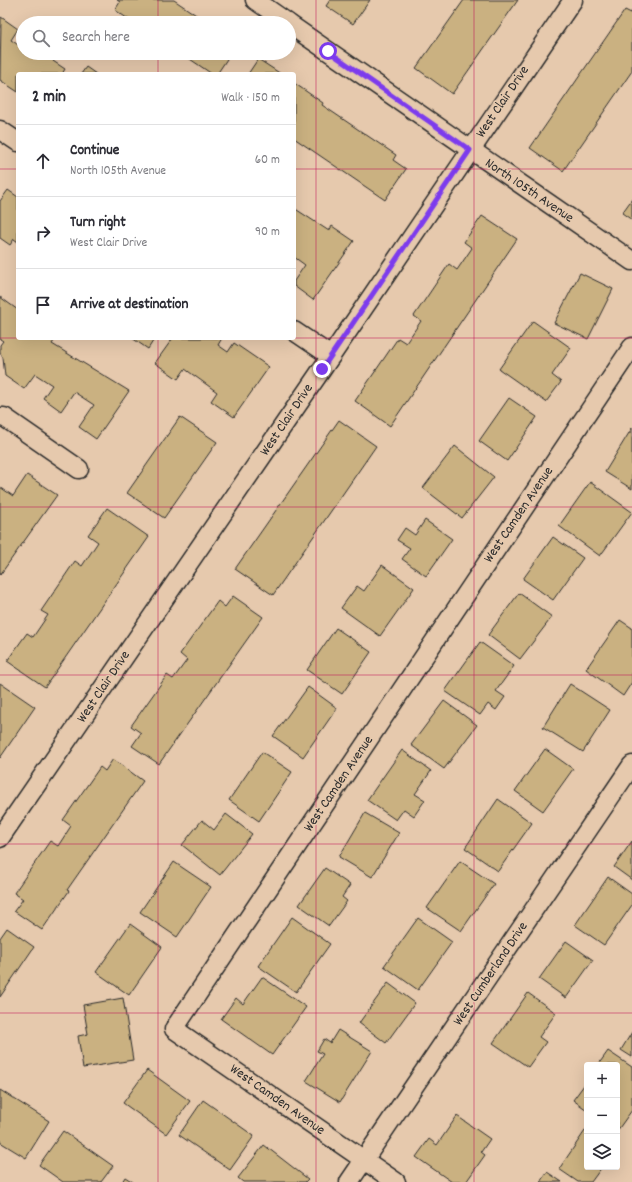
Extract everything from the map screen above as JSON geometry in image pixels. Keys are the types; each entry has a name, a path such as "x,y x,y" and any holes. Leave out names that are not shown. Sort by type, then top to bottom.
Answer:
{"street":[{"name":"West Clair Drive","path":"0,838 573,0"},
{"name":"North 105th Avenue","path":"257,1 278,16"},
{"name":"North 105th Avenue","path":"296,29 632,262"},
{"path":"0,130 16,141"},
{"path":"296,332 331,356"},
{"name":"West Camden Avenue","path":"364,1160 174,1029 632,347"},
{"path":"0,417 4,417 79,469"},
{"name":"West Cumberland Drive","path":"349,1182 632,765"},
{"path":"364,1160 396,1182"}],"building":[{"path":"117,0 174,0 198,16 124,16 115,10 120,2"},
{"path":"330,0 370,0 353,24 326,6"},
{"path":"464,0 518,0 452,94 416,68"},
{"path":"625,10 631,13 632,11 632,71 563,171 530,148"},
{"path":"1,17 16,28 16,32 11,40 16,43 16,60 54,60 53,61 65,69 63,72 16,72 16,91 0,80"},
{"path":"191,60 226,60 218,72 209,72"},
{"path":"257,60 260,60 278,72 249,72"},
{"path":"86,67 93,72 82,72"},
{"path":"296,84 323,103 322,105 396,155 393,160 406,169 385,200 296,139"},
{"path":"8,190 16,196 16,240 14,239 10,245 0,238 0,201"},
{"path":"632,199 632,220 622,213"},
{"path":"296,209 329,231 332,226 354,241 313,300 296,287 296,278 305,265 296,258"},
{"path":"482,216 517,239 390,426 355,401 398,338 406,343 421,321 414,316 449,264 457,270 472,248 464,242"},
{"path":"580,273 613,289 588,339 554,323"},
{"path":"0,297 16,309 16,340 55,340 52,344 129,391 96,439 79,427 94,405 74,392 61,411 43,398 52,385 35,374 24,389 5,376 3,358 0,353 0,345 3,341 0,339"},
{"path":"533,321 571,348 552,375 561,382 546,402 499,369"},
{"path":"135,340 154,340 148,349"},
{"path":"172,340 221,340 218,345 228,352 234,343 269,367 234,417 211,401 217,392 185,369 178,379 155,363"},
{"path":"509,398 537,417 507,461 479,441"},
{"path":"180,417 217,442 164,518 127,493"},
{"path":"339,420 376,446 273,595 235,569"},
{"path":"632,428 632,489 605,472"},
{"path":"455,446 494,477 462,518 423,488"},
{"path":"27,475 57,495 0,575 0,487 13,496"},
{"path":"590,482 632,512 600,556 559,526"},
{"path":"107,508 149,537 45,687 7,661 27,633 33,637 48,615 41,611 75,561 82,566 98,542 88,535"},
{"path":"425,520 452,539 426,576 402,559 410,548 397,540 405,528 415,535"},
{"path":"553,537 583,558 553,600 523,579"},
{"path":"382,565 414,588 380,636 341,608 357,586 364,591"},
{"path":"519,593 552,617 520,659 488,635"},
{"path":"233,596 263,617 159,764 132,746 141,733 131,726 167,675 173,679 187,660 180,654 218,601 225,607"},
{"path":"620,620 632,628 632,682 623,696 586,669"},
{"path":"336,628 371,652 342,694 307,670"},
{"path":"480,642 514,666 496,691 505,697 496,710 488,704 480,715 445,691"},
{"path":"0,683 35,707 0,758"},
{"path":"570,684 610,710 583,752 543,727"},
{"path":"308,687 337,708 303,757 273,736"},
{"path":"444,701 477,725 444,769 411,745"},
{"path":"545,749 573,769 543,811 515,791"},
{"path":"402,750 431,771 415,794 425,800 414,816 404,809 396,820 367,800"},
{"path":"262,752 292,772 259,821 229,800"},
{"path":"113,759 143,781 67,890 69,891 42,930 14,911 23,899 14,893 50,841 58,846 71,826 63,820 100,767 105,771"},
{"path":"498,799 532,823 498,871 465,848"},
{"path":"365,813 399,833 372,877 339,857"},
{"path":"226,814 252,834 220,875 182,845 202,820 214,830"},
{"path":"632,841 632,880 614,867"},
{"path":"460,861 494,884 461,931 427,908"},
{"path":"174,862 211,887 177,937 140,912"},
{"path":"325,868 350,885 342,897 347,901 329,926 299,905"},
{"path":"608,877 632,894 632,905 604,945 575,925"},
{"path":"292,917 330,944 296,992 258,966"},
{"path":"418,918 452,942 418,990 384,966"},
{"path":"130,924 162,947 129,995 96,972"},
{"path":"7,928 34,947 0,997 0,938"},
{"path":"566,941 593,960 566,998 539,979"},
{"path":"262,977 306,1007 272,1055 221,1019 236,998 243,1004"},
{"path":"388,983 415,1003 386,1043 359,1023"},
{"path":"528,993 556,1013 539,1037 546,1042 528,1067 493,1043"},
{"path":"123,998 133,1060 83,1068 78,1036 88,1034 83,1005"},
{"path":"338,1030 372,1051 340,1102 306,1081 323,1054 317,1051 324,1039 330,1043"},
{"path":"632,1032 632,1057 621,1050"},
{"path":"608,1051 632,1067 632,1110 620,1127 620,1062 600,1062"},
{"path":"147,1070 190,1101 166,1134 123,1103"},
{"path":"584,1085 584,1108 573,1100"},
{"path":"0,1090 49,1121 26,1158 0,1142"},
{"path":"203,1100 254,1136 230,1170 179,1135"},
{"path":"457,1116 490,1139 481,1152 485,1155 466,1182 452,1182 416,1157 429,1139 437,1145"},
{"path":"63,1131 113,1166 101,1182 63,1182 39,1165"},
{"path":"584,1132 584,1170 600,1170 591,1182 578,1182 559,1169"},
{"path":"264,1145 308,1179 305,1182 243,1182 238,1178"},
{"path":"547,1172 562,1182 540,1182"},
{"path":"125,1177 133,1182 122,1182"}],"route":[{"path":"322,369 470,150 328,51"}]}
